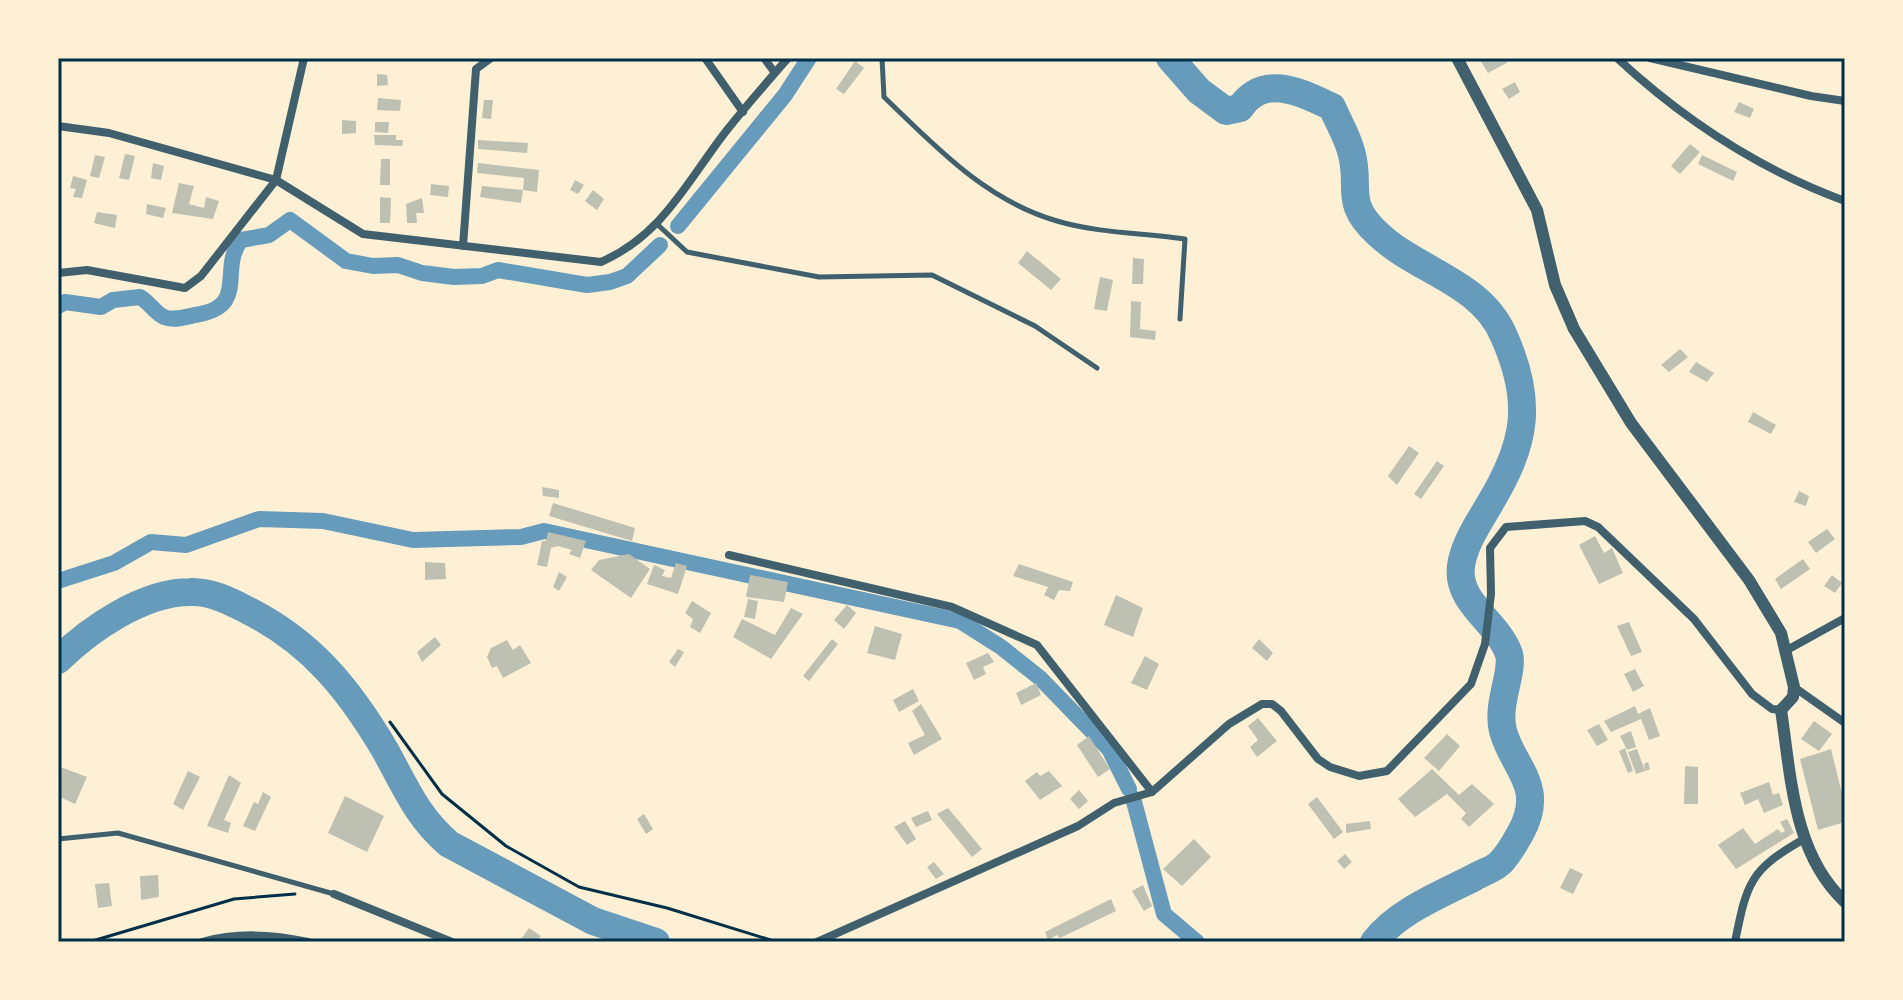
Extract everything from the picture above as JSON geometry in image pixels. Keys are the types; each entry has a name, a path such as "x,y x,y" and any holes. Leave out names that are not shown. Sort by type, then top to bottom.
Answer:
{"street":[{"path":"58,273 87,270 185,288 201,276 276,180 304,58"},
{"path":"463,246 476,69 491,58"},
{"path":"705,58 743,112"},
{"path":"764,58 775,73"},
{"path":"58,126 109,133 276,180 363,234 601,262 631,249 677,202 743,112 788,58"},
{"path":"1457,58 1537,210 1550,270 1574,329 1631,423 1749,580 1787,650 1794,687 1793,697 1781,710"},
{"path":"1617,58 1652,90 1746,157 1802,185 1845,201"},
{"path":"1650,58 1811,96 1845,101"},
{"path":"817,942 1078,826 1114,803 1152,792 1229,724 1262,704 1272,704 1281,711 1318,759 1330,767 1359,776 1387,771 1471,684 1485,644 1491,594 1490,548 1506,527 1585,521 1610,535 1709,637 1752,694 1772,709 1781,710"},
{"path":"729,555 952,607 1037,645 1152,792"},
{"path":"1787,650 1845,618"},
{"path":"1794,687 1845,723"},
{"path":"1781,710 1804,839 1816,868 1845,902"},
{"path":"1735,942 1746,893 1755,875 1771,858 1804,839"},
{"path":"334,894 452,942"},
{"path":"202,942 239,935 279,936 308,942"}],"lane":[{"path":"882,58 884,97 962,171 1005,200 1058,221 1185,239 1180,319"},
{"path":"656,223 687,252 819,277 932,275 1035,326 1097,368"},
{"path":"58,839 118,833 334,894"}],"path":[{"path":"390,722 442,794 506,846 579,887 667,908 777,942"},
{"path":"89,942 234,899 308,894"}],"building":[{"path":"1479,58 1506,58 1508,62 1488,73"},
{"path":"855,61 864,68 844,94 836,89"},
{"path":"377,74 387,75 388,85 377,86"},
{"path":"1515,82 1520,92 1509,99 1502,89"},
{"path":"378,98 401,100 400,111 377,110"},
{"path":"484,100 493,100 491,119 482,118"},
{"path":"1739,102 1754,109 1750,118 1734,112"},
{"path":"342,120 356,121 356,133 342,134"},
{"path":"375,122 389,122 388,133 375,132"},
{"path":"374,135 396,135 396,140 403,140 402,146 375,145"},
{"path":"478,140 528,143 527,153 478,149"},
{"path":"1690,144 1700,152 1680,174 1671,166"},
{"path":"125,154 135,156 129,180 119,178"},
{"path":"95,155 105,157 99,178 90,176"},
{"path":"1702,155 1737,172 1733,181 1698,164"},
{"path":"381,159 390,159 390,185 380,185"},
{"path":"153,163 164,166 161,180 151,178"},
{"path":"478,163 539,170 537,192 523,190 524,178 477,173"},
{"path":"73,176 87,180 82,198 73,197 76,189 70,188"},
{"path":"575,180 584,185 578,194 570,190"},
{"path":"179,183 194,186 189,204 204,208 206,197 219,201 213,219 172,213"},
{"path":"431,184 449,186 448,197 430,195"},
{"path":"482,186 523,190 521,203 480,197"},
{"path":"593,190 604,199 597,210 585,201"},
{"path":"380,197 391,198 390,223 380,223"},
{"path":"422,198 424,213 416,213 417,223 407,223 406,204"},
{"path":"147,204 166,208 163,218 146,214"},
{"path":"97,212 117,215 115,228 94,223"},
{"path":"1027,251 1061,279 1051,290 1018,263"},
{"path":"1133,258 1144,259 1143,284 1132,284"},
{"path":"1100,277 1113,280 1107,311 1094,309"},
{"path":"1131,301 1141,302 1140,329 1156,331 1155,340 1130,337"},
{"path":"1680,349 1688,357 1669,372 1661,365"},
{"path":"1696,362 1714,373 1707,382 1689,372"},
{"path":"1753,412 1776,425 1771,434 1748,422"},
{"path":"1409,446 1419,453 1397,485 1388,476"},
{"path":"1437,461 1444,466 1421,499 1414,494"},
{"path":"542,487 559,490 559,498 543,496"},
{"path":"1799,491 1809,496 1806,506 1794,502"},
{"path":"553,503 635,528 632,541 549,516"},
{"path":"1827,529 1835,539 1816,553 1808,542"},
{"path":"548,532 586,541 580,558 569,554 572,550 558,546 551,548 547,567 537,565 542,541 546,541"},
{"path":"1595,536 1604,553 1612,548 1623,573 1599,584 1579,545"},
{"path":"629,554 650,569 631,598 591,570 599,560"},
{"path":"1803,559 1810,569 1781,589 1775,579"},
{"path":"425,562 445,563 446,579 425,580"},
{"path":"676,563 687,566 678,594 647,584 654,565 665,570 662,576 671,578"},
{"path":"1019,564 1073,582 1070,591 1059,590 1054,600 1044,595 1048,587 1013,576"},
{"path":"559,572 567,577 559,591 553,587"},
{"path":"750,575 788,582 784,602 746,597"},
{"path":"1832,575 1842,583 1835,593 1824,586"},
{"path":"1116,595 1143,608 1133,637 1104,625"},
{"path":"748,599 758,601 755,619 744,617"},
{"path":"692,601 711,613 700,633 690,627 693,619 685,613"},
{"path":"847,605 856,613 844,629 834,620"},
{"path":"791,608 803,614 771,659 733,637 742,619 775,635"},
{"path":"1629,622 1642,652 1631,656 1617,626"},
{"path":"875,626 902,634 895,660 867,653"},
{"path":"435,637 441,645 422,662 417,652"},
{"path":"832,639 838,644 809,681 803,676"},
{"path":"1259,639 1273,653 1267,661 1252,648"},
{"path":"507,640 513,650 520,645 531,663 503,678 497,666 492,668 487,657 491,648"},
{"path":"678,649 684,652 675,667 669,662"},
{"path":"988,653 994,662 983,667 986,674 974,680 966,663"},
{"path":"1145,656 1159,664 1147,690 1131,683"},
{"path":"1635,669 1644,686 1633,692 1624,674"},
{"path":"1036,683 1041,695 1021,705 1016,693"},
{"path":"913,689 919,701 899,712 893,700"},
{"path":"921,704 942,739 914,755 908,743 925,735 912,711"},
{"path":"1635,706 1638,714 1650,708 1660,736 1649,740 1641,719 1611,732 1604,721"},
{"path":"1258,718 1277,741 1257,757 1250,747 1258,740 1248,726"},
{"path":"1814,721 1832,734 1819,751 1801,739"},
{"path":"1599,724 1608,740 1597,746 1587,730"},
{"path":"1631,731 1636,747 1627,750 1620,736"},
{"path":"1447,734 1460,746 1439,771 1424,758"},
{"path":"1089,736 1110,769 1098,777 1077,745"},
{"path":"1625,748 1633,771 1628,773 1619,751"},
{"path":"1637,749 1645,771 1636,774 1628,752"},
{"path":"1831,749 1845,806 1845,822 1818,830 1800,759"},
{"path":"58,766 87,777 75,804 58,796"},
{"path":"1685,766 1698,767 1698,804 1684,804"},
{"path":"1432,769 1459,795 1472,784 1494,804 1469,827 1461,819 1466,813 1447,794 1415,817 1398,799"},
{"path":"188,771 200,777 183,810 173,804"},
{"path":"1049,771 1062,786 1040,800 1025,781 1037,772 1040,776"},
{"path":"229,775 241,783 224,820 231,823 228,833 207,826"},
{"path":"1769,782 1773,795 1779,793 1783,805 1764,813 1758,799 1745,805 1740,793"},
{"path":"1079,790 1088,801 1079,809 1070,799"},
{"path":"263,792 271,797 255,831 243,826 254,802 258,804"},
{"path":"345,796 384,816 367,852 328,833"},
{"path":"1317,797 1343,832 1334,839 1308,804"},
{"path":"948,808 982,849 972,857 937,814"},
{"path":"928,811 932,820 916,827 911,818"},
{"path":"644,814 653,829 646,834 637,819"},
{"path":"1787,819 1794,833 1736,869 1718,845 1743,828 1755,844 1778,829 1781,833 1785,831 1780,822"},
{"path":"905,821 916,839 907,845 894,827"},
{"path":"1370,821 1371,829 1346,833 1346,824"},
{"path":"1194,839 1211,857 1182,886 1163,869"},
{"path":"1345,854 1352,862 1344,869 1337,861"},
{"path":"934,862 944,874 936,879 927,867"},
{"path":"1570,868 1583,874 1573,894 1560,888"},
{"path":"158,875 159,897 141,900 140,876"},
{"path":"109,883 112,906 98,908 95,884"},
{"path":"1143,885 1152,906 1144,911 1132,891"},
{"path":"1111,899 1116,911 1060,938 1057,935 1048,940 1045,932"},
{"path":"529,928 541,936 536,942 519,942"}],"waterway":[{"path":"678,226 785,95 809,58"},
{"path":"1170,58 1199,91 1226,111 1240,108 1250,97 1271,88 1295,91 1332,107 1351,151 1360,212 1378,234 1394,247 1464,289 1493,316 1513,358 1519,381 1522,422 1518,442 1501,483 1468,542 1461,566 1461,579 1471,602 1496,632 1509,654 1501,721 1529,790 1528,816 1507,855 1492,869 1407,913 1374,942"},
{"path":"58,306 65,302 101,307 113,300 140,297 168,318 184,318 212,311 228,296 232,263 241,240 269,235 290,220 346,261 373,266 398,265 422,273 454,277 482,276 498,270 587,285 610,282 627,276 660,245"},
{"path":"58,581 114,563 151,542 186,545 259,519 323,521 413,540 521,537 544,531 960,621 1001,647 1040,678 1109,749 1129,789"},
{"path":"58,660 118,614 154,598 197,592 234,603 290,637 326,669 371,728 420,812 449,844 593,921 656,942"},
{"path":"1133,798 1164,914 1197,942"}]}
